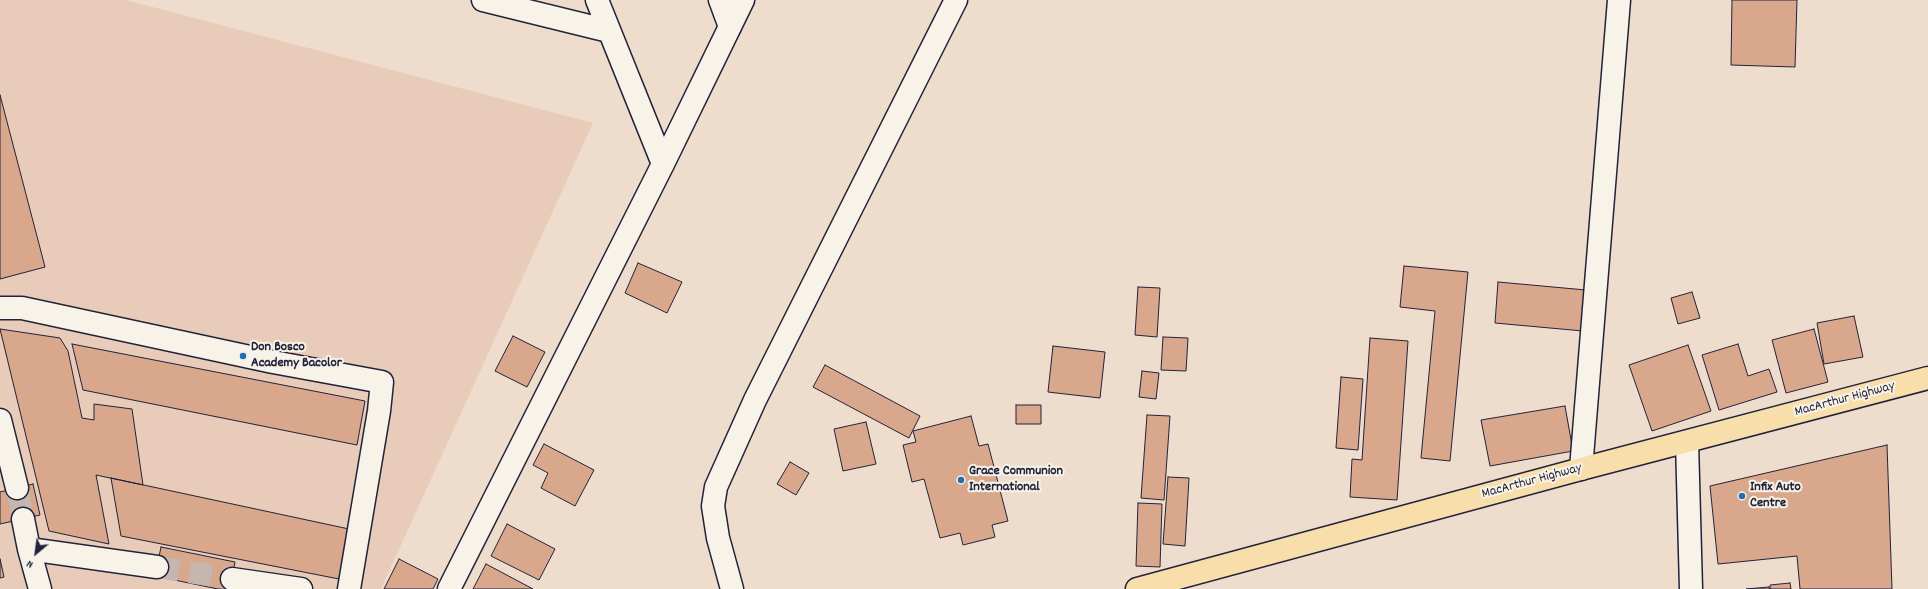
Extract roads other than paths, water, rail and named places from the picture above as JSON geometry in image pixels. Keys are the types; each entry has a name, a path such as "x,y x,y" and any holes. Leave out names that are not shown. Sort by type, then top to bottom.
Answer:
{"main road":[{"name":"MacArthur Highway","path":"1137,589 1581,469 1928,378"}],"street":[{"path":"483,0 610,31"},
{"path":"597,0 662,164"},
{"path":"720,0 730,27"},
{"path":"449,589 743,0"},
{"path":"732,589 718,538 713,506 716,487 755,400 956,0"},
{"path":"1581,469 1619,0"},
{"path":"0,308 22,308 273,362 382,382 379,411 349,589"},
{"path":"0,420 17,488"},
{"path":"1686,442 1691,589"},
{"path":"23,519 29,549 40,589"},
{"path":"29,549 157,567"},
{"path":"232,579 301,589"}],"tunnel":[{"path":"17,488 23,519"},
{"path":"157,567 232,579"}],"place":[{"name":"Don Bosco Academy Bacolor","path":"243,356"},
{"name":"Grace Communion International","path":"961,480"},
{"name":"Infix Auto Centre","path":"1742,496"}]}
